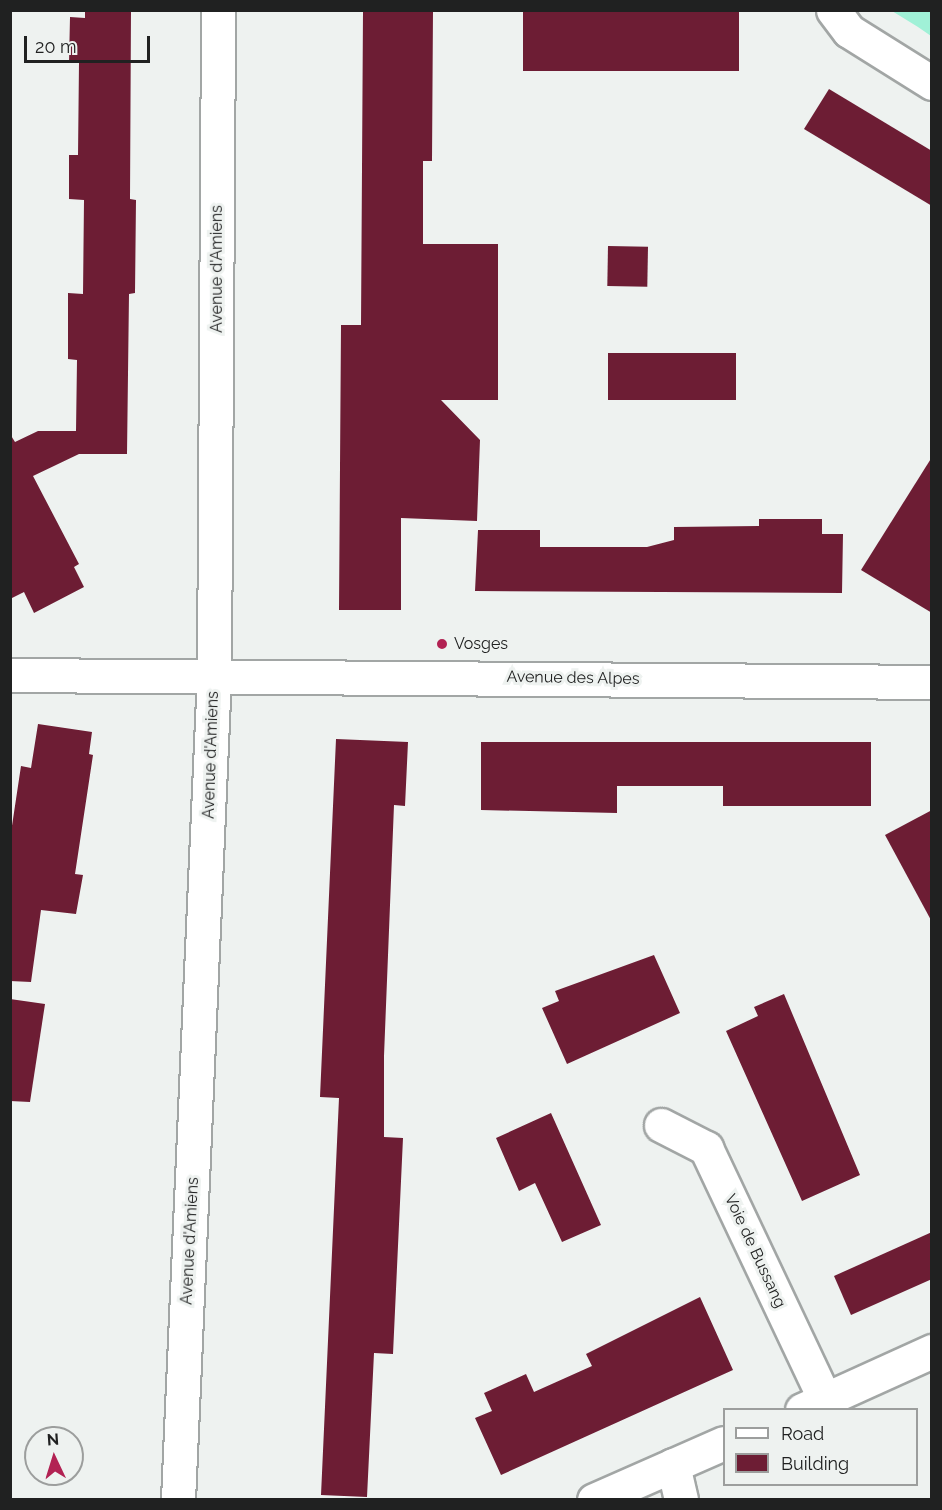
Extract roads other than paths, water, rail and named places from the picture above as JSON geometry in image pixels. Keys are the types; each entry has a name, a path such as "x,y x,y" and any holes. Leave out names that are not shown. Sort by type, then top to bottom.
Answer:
{"street":[{"name":"Avenue d'Amiens","path":"178,1500 214,674 219,10"},
{"path":"833,10 849,31 932,83"},
{"name":"Avenue des Alpes","path":"10,675 214,674 932,682"},
{"name":"Voie de Bussang","path":"662,1125 706,1148 814,1405"},
{"path":"814,1405 932,1351"},
{"path":"594,1500 723,1443"},
{"path":"673,1466 681,1500"}],"place":[{"name":"Vosges","path":"442,644"}]}
